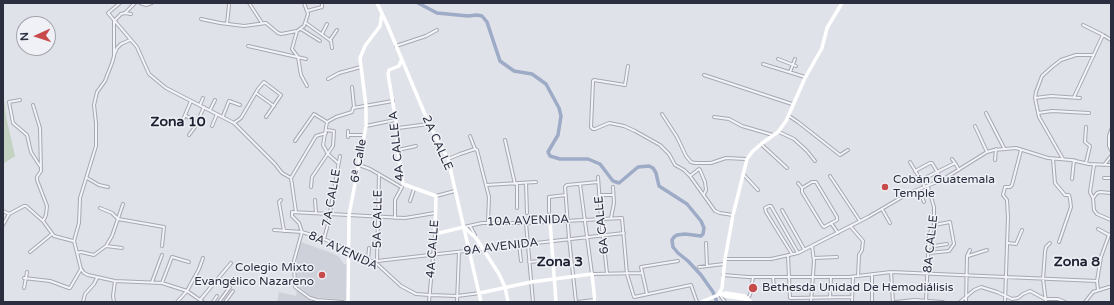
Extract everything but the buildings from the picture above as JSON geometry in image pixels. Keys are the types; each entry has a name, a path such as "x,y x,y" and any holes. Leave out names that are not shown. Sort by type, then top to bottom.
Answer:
{"main road":[{"name":"2A CALLE","path":"377,3 429,124 448,159 482,302"},
{"path":"719,294 722,288 724,264 733,215 747,159 761,144 778,132 786,121 806,77 822,48 827,28 842,3"},
{"name":"6ª Calle","path":"348,302 350,215 366,126 366,106 361,67 361,53 380,26 382,12"},
{"path":"380,26 387,24"},
{"name":"4A CALLE A","path":"402,60 399,66 389,70 388,74 397,128 402,186"},
{"path":"402,186 414,188 436,196"},
{"name":"4A CALLE","path":"435,234 436,196"},
{"path":"550,221 556,302"},
{"path":"464,227 476,238 484,249 505,287 508,302"},
{"name":"10A AVENIDA","path":"435,234 464,227"},
{"path":"592,274 595,301"},
{"name":"8A AVENIDA","path":"480,293 531,282 592,274"},
{"path":"719,294 749,300"},
{"path":"701,302 719,294 738,295 749,300"},
{"path":"725,296 726,302"}],"street":[{"path":"120,3 108,14 142,56 149,74 166,88 234,123 258,146 282,173 291,178"},
{"path":"114,56 114,21 135,3"},
{"path":"140,3 146,5 152,3"},
{"path":"249,3 262,23"},
{"path":"201,19 249,26 262,23 269,24 281,34 297,31 306,23 308,14 304,3"},
{"path":"307,11 322,7 322,3"},
{"path":"227,24 229,5"},
{"path":"125,13 131,14"},
{"path":"306,23 330,40 332,48"},
{"path":"322,34 327,24"},
{"path":"1083,25 1111,40"},
{"path":"301,29 320,41"},
{"path":"330,40 337,30"},
{"path":"396,46 426,36 437,30"},
{"path":"297,31 292,49 298,57 301,75 307,86"},
{"path":"1074,97 1103,35"},
{"path":"130,40 121,44 117,48 104,81 97,92 94,105 96,146 80,198 79,224 74,241 81,269 84,273 97,278 115,281 152,282 162,284 187,291 202,301 231,263"},
{"path":"248,46 306,59"},
{"path":"1063,159 1038,113 1035,98 1036,92 1042,76 1061,60 1076,55 1094,55"},
{"path":"778,59 794,65"},
{"path":"790,72 794,65 795,59"},
{"path":"763,64 806,77"},
{"path":"628,66 625,85 593,81 591,128 595,129 609,123 624,126 660,145 669,154 675,165 684,170 690,176 715,211 733,215"},
{"path":"328,79 339,73 361,67"},
{"path":"704,75 794,104"},
{"path":"234,123 241,118 264,82 280,94 280,98 266,117"},
{"path":"327,122 352,112 352,108 354,107 352,87"},
{"path":"256,93 274,106"},
{"path":"1035,98 1051,96 1080,98"},
{"path":"200,105 203,98"},
{"path":"20,100 9,102 13,123 27,135 31,152 41,167"},
{"path":"210,110 215,100"},
{"path":"182,122 191,101"},
{"path":"222,116 230,101 240,105"},
{"path":"354,107 393,101"},
{"path":"33,105 40,128 41,167 37,180 47,206 46,215 43,221"},
{"path":"189,135 195,127 204,107"},
{"path":"1038,113 1052,111 1089,113"},
{"path":"986,113 1004,148"},
{"path":"212,126 217,114"},
{"path":"295,141 313,114 327,122"},
{"path":"662,114 691,162 711,163 726,158 747,159"},
{"path":"185,115 194,121"},
{"path":"788,116 798,122 840,155 848,150"},
{"path":"714,117 729,119 742,126 773,135"},
{"path":"366,126 395,120"},
{"path":"327,122 323,145 328,154 338,163"},
{"path":"397,128 429,124"},
{"path":"975,126 987,152"},
{"path":"1086,127 1085,142 1090,146 1086,163"},
{"path":"311,187 312,177 334,146 334,130 316,136 291,178 295,212 291,215 299,223 302,232 294,261 295,287 316,301 343,302"},
{"path":"1111,130 1109,136 1109,146 1111,150"},
{"path":"348,131 348,136 364,135"},
{"path":"778,132 787,134 794,139 815,160"},
{"path":"470,136 476,150 489,197 488,222"},
{"path":"505,140 516,184 517,208"},
{"path":"761,144 787,168"},
{"path":"398,150 416,146"},
{"path":"725,259 771,259 788,256 805,250 909,193 942,180 987,152 996,149 1016,148 1053,159 1074,160 1094,165 1111,165"},
{"path":"995,160 996,149"},
{"path":"1004,302 1008,243 1008,203 1003,195 1005,187 1010,187 1012,185 1021,149"},
{"path":"448,159 476,150"},
{"name":"7A CALLE","path":"324,239 340,156"},
{"path":"1104,165 1111,156"},
{"path":"952,158 959,170"},
{"path":"1053,159 1055,183 1065,195 1069,194 1071,207 1059,242"},
{"path":"1072,179 1074,160"},
{"name":"8A CALLE","path":"910,162 926,187 934,207 934,224 929,235 926,301"},
{"path":"915,171 932,163 942,180"},
{"path":"921,180 955,163"},
{"path":"359,165 402,186"},
{"path":"1094,165 1090,192 1093,198 1095,212 1111,220"},
{"path":"690,176 696,171 700,170 706,190 704,194"},
{"name":"5A CALLE","path":"377,262 379,174"},
{"path":"743,175 758,190"},
{"path":"830,176 860,221"},
{"name":"6A CALLE","path":"598,177 607,273"},
{"path":"87,178 108,187"},
{"path":"1104,178 1111,178"},
{"path":"486,185 536,182"},
{"path":"595,301 576,302 565,187 567,185 598,182"},
{"path":"798,183 822,225 824,226 837,220 838,217 816,182 812,182 802,188"},
{"path":"526,183 527,213"},
{"path":"580,184 592,274"},
{"name":"4A CALLE A","path":"395,218 395,200 402,186"},
{"path":"610,218 614,202 613,187"},
{"path":"410,201 414,188"},
{"path":"920,189 924,202"},
{"path":"436,196 456,191"},
{"path":"1093,198 1097,192 1111,192"},
{"path":"549,212 549,197 566,195"},
{"path":"599,195 613,195"},
{"path":"281,200 279,202 284,231"},
{"path":"315,200 316,213"},
{"path":"768,202 798,252"},
{"path":"77,253 81,252 94,255 106,246 110,241 124,204"},
{"path":"3,225 9,214 26,206 43,221 52,234 74,241"},
{"path":"770,206 766,208 766,210 792,254"},
{"path":"100,208 112,213 118,219 164,227 162,246"},
{"path":"882,209 890,223"},
{"path":"782,210 805,250"},
{"path":"3,211 9,214"},
{"path":"295,212 395,218 414,218 435,213"},
{"name":"10A AVENIDA","path":"464,227 488,222 526,223 622,218 624,233"},
{"path":"934,224 950,222 955,249"},
{"path":"526,223 532,302"},
{"path":"831,223 838,233"},
{"path":"470,226 476,238"},
{"path":"851,226 862,241 862,250 859,255 858,276"},
{"path":"1098,229 1110,234 1101,257 1097,281 1098,290"},
{"name":"8A AVENIDA","path":"274,230 302,232 324,239 368,260 377,262 401,286 416,294 457,296 480,293"},
{"path":"1008,243 1016,244 1022,230"},
{"path":"624,233 627,274 634,297 692,285 697,302"},
{"name":"9A AVENIDA","path":"377,262 569,238 624,233"},
{"path":"30,252 52,234"},
{"name":"4A CALLE","path":"429,302 435,234"},
{"path":"706,243 707,266"},
{"path":"1046,300 1043,279 1045,252 1046,247 1050,243"},
{"path":"519,244 521,261"},
{"path":"928,247 947,244"},
{"path":"928,253 948,251 954,244"},
{"path":"106,246 122,248"},
{"path":"811,302 814,258 812,246"},
{"path":"368,260 369,248"},
{"path":"966,302 967,256 970,250"},
{"path":"967,256 987,250"},
{"path":"457,302 459,252"},
{"path":"152,282 162,255"},
{"path":"788,256 790,298 852,297"},
{"path":"162,284 172,257 189,262"},
{"path":"814,258 837,257"},
{"path":"177,302 187,291 203,258"},
{"path":"529,262 552,260"},
{"path":"647,294 641,267 678,261"},
{"path":"699,266 724,264"},
{"path":"24,278 50,281 70,288 81,269"},
{"path":"24,288 24,278 27,272"},
{"path":"723,275 753,277 853,277 891,272 1097,281"},
{"path":"891,272 893,302"},
{"name":"8A AVENIDA","path":"592,274 642,274"},
{"path":"872,274 872,302"},
{"path":"749,300 753,277"},
{"path":"773,277 774,287"},
{"path":"830,277 830,297"},
{"path":"852,302 853,277"},
{"path":"83,302 85,294 97,278"},
{"path":"114,302 113,296 115,281"},
{"path":"219,302 230,287"},
{"path":"960,302 974,290 981,287 1005,295 1012,299 1016,299 1030,291 1046,300 1058,298 1065,302"},
{"path":"1085,302 1089,296 1098,290 1111,287"},
{"path":"225,302 233,291"},
{"path":"719,294 726,302"},
{"path":"213,302 217,296"},
{"path":"896,302 914,300 943,302"}],"shaded area":[{"name":"Colegio Mixto Evangélico Nazareno","path":"301,242 334,254 339,257 344,264 348,264 347,300 311,297 296,284 297,254"},
{"path":"297,289 310,299 310,302 277,302 279,292 296,296"}],"green space":[{"path":"3,91 6,116 15,156 3,164"}],"waterway":[{"path":"418,3 437,13 482,16 487,22 500,61 514,71 532,74 546,84 559,108 561,116 558,135 548,152 550,156 560,159 588,159 600,164 613,181 619,183 638,167 649,166 653,168 656,173 659,186 687,204 701,221 704,228 701,236 685,234 677,235 672,240 673,247 701,275 713,292 717,302"}],"place":[{"name":"Cobán Guatemala Temple","path":"885,187"},
{"name":"Colegio Mixto Evangélico Nazareno","path":"322,275"},
{"name":"Bethesda Unidad De Hemodiálisis","path":"753,288"}],"district":[{"name":"Zona 10","path":"178,122"},
{"name":"Zona 3","path":"560,262"},
{"name":"Zona 8","path":"1077,262"}]}
